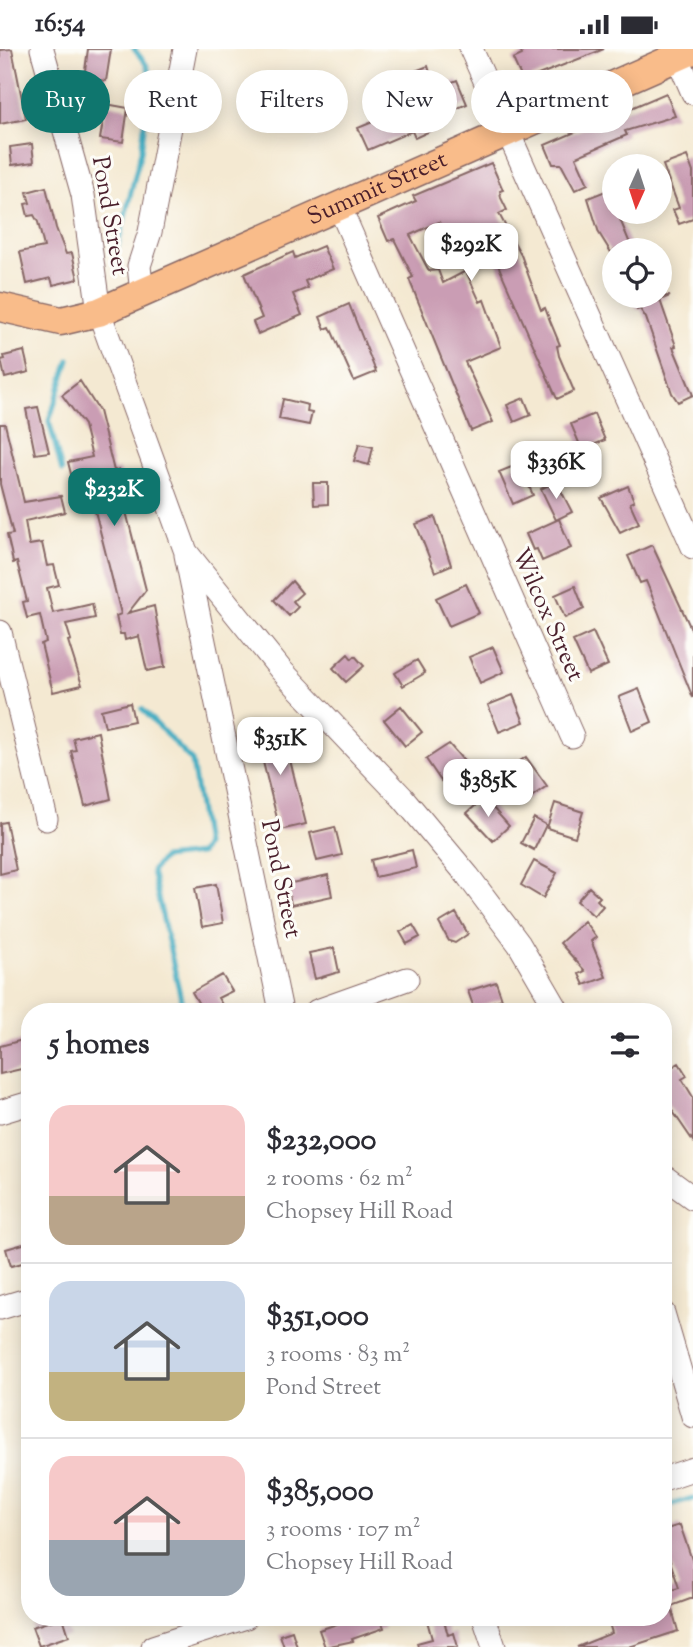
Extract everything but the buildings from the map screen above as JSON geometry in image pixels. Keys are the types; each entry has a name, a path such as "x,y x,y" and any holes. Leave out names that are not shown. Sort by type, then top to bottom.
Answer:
{"main road":[{"name":"Summit Street","path":"633,74 681,52"},
{"name":"Summit Street","path":"0,307 61,321 99,312 505,133"}],"street":[{"name":"Pond Street","path":"42,49 83,195 99,312 186,552 279,1003"},
{"path":"142,293 139,266 149,232 185,49"},
{"path":"471,49 480,70"},
{"path":"681,52 693,93"},
{"path":"507,133 691,535"},
{"name":"Wilcox Street","path":"339,206 572,736"},
{"path":"186,552 281,670 402,797 468,876 519,944 553,1003"},
{"path":"0,632 46,819"},
{"path":"340,1003 407,979"},
{"path":"0,1112 21,1106"},
{"path":"672,1183 693,1198"},
{"path":"0,1308 21,1302"},
{"path":"672,1344 693,1416"},
{"path":"672,1476 693,1469"},
{"path":"153,1647 218,1626"},
{"path":"487,1626 494,1647"}],"waterway":[{"path":"117,250 141,151 151,76 146,64 134,49"},
{"path":"62,471 49,421 69,360"},
{"path":"142,709 192,761 205,845 200,854 163,858 152,871 182,1003"},
{"path":"672,1504 693,1498"}]}
